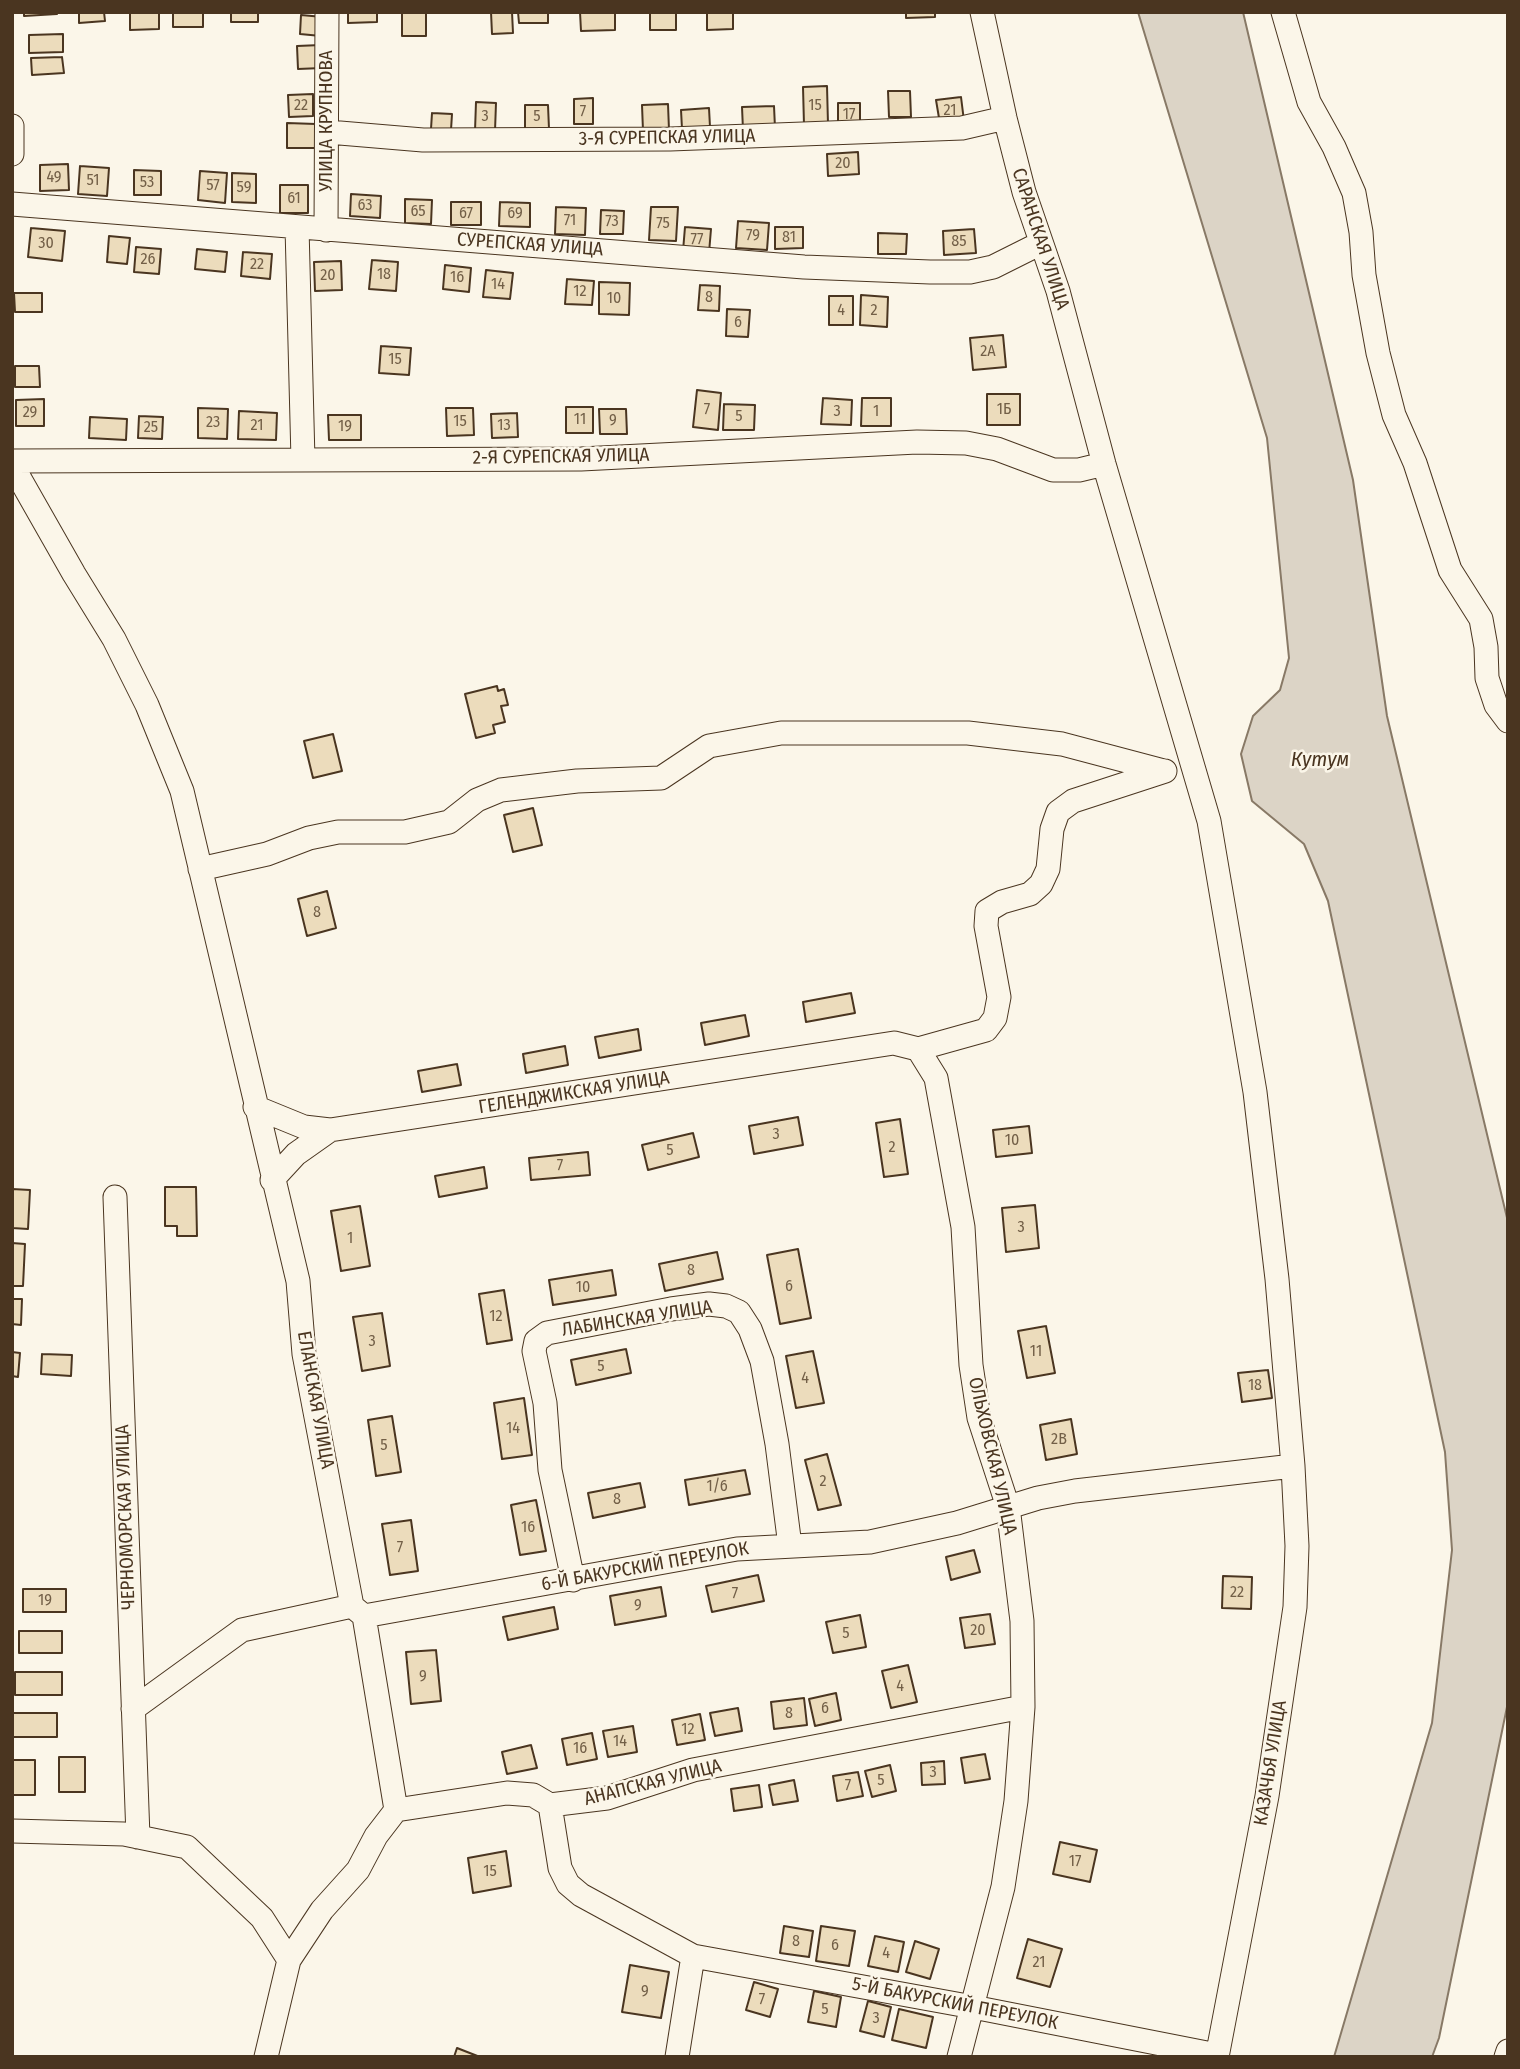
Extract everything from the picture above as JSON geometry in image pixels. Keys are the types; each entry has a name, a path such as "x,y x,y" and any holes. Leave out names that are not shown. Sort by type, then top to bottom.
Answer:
{"street":[{"name":"УЛИЦА КРУПНОВА","path":"326,230 327,12"},
{"name":"САРАНСКАЯ УЛИЦА","path":"982,12 1024,192 1058,290 1104,464 1192,762"},
{"path":"1283,12 1309,102 1334,147 1354,192 1361,232 1364,275 1378,353 1394,415 1415,463 1450,570 1481,619 1487,678 1496,705 1508,721"},
{"name":"3-Я СУРЕПСКАЯ УЛИЦА","path":"328,132 423,140 670,139 962,128 1005,118"},
{"path":"12,126 12,154"},
{"name":"СУРЕПСКАЯ УЛИЦА","path":"12,204 804,267 930,272 970,272 993,267 1041,243"},
{"path":"297,227 303,460"},
{"name":"2-Я СУРЕПСКАЯ УЛИЦА","path":"12,463 581,459 918,442 966,443 997,449 1053,470 1079,470 1104,464"},
{"name":"ЕЛАНСКАЯ УЛИЦА","path":"12,463 114,639 147,705 182,791 298,1281 304,1354 358,1611"},
{"path":"200,869 267,854 309,838 338,832 405,832 449,822 477,800 501,790 577,780 661,778 709,746 781,733 968,733 1062,744 1164,771"},
{"path":"918,1049 986,1030 995,1018 999,997 986,926 987,911 1002,902 1030,894 1041,884 1048,869 1052,829 1058,812 1073,801 1192,762"},
{"name":"КАЗАЧЬЯ УЛИЦА","path":"1192,762 1211,833 1255,1092 1277,1279 1297,1546 1295,1607 1268,1796 1217,2056"},
{"name":"ГЕЛЕНДЖИКСКАЯ УЛИЦА","path":"272,1180 296,1154 330,1130 894,1043 918,1049"},
{"name":"ОЛЬХОВСКАЯ УЛИЦА","path":"918,1049 936,1078 963,1227 971,1365 979,1418 1008,1507 1022,1621 1023,1707 1016,1801 1003,1887 959,2057"},
{"path":"255,1107 304,1127 330,1130"},
{"name":"ЧЕРНОМОРСКАЯ УЛИЦА","path":"115,1197 138,1837"},
{"name":"ЛАБИНСКАЯ УЛИЦА","path":"573,1580 550,1470 545,1403 534,1351 536,1341 547,1333 671,1309 709,1304 726,1306 739,1312 750,1329 762,1361 775,1432 790,1546"},
{"name":"6-Й БАКУРСКИЙ ПЕРЕУЛОК","path":"133,1709 242,1630 573,1580 737,1549 870,1542 957,1523 1075,1490 1293,1466"},
{"path":"265,2057 289,1960 322,1910 358,1870 376,1836 396,1810 358,1611"},
{"name":"АНАПСКАЯ УЛИЦА","path":"396,1810 507,1793 533,1795 550,1805 607,1798 693,1770 1023,1707"},
{"name":"5-Й БАКУРСКИЙ ПЕРЕУЛОК","path":"550,1805 560,1868 568,1884 581,1895 693,1956 973,2007 1217,2056"},
{"path":"12,1831 124,1834 187,1847 262,1918 289,1960"},
{"path":"677,2057 693,1956"},
{"path":"1506,2057 1508,2051"}],"water":[{"name":"Кутум","path":"1138,12 1243,12 1353,480 1387,716 1508,1222 1508,1702 1439,2038 1432,2057 1334,2057 1432,1723 1452,1550 1445,1452 1328,901 1304,844 1252,801 1241,754 1253,716 1280,690 1289,658 1267,438"}],"building":[{"path":"24,12 56,12 57,14 24,16"},
{"path":"79,12 104,12 105,21 79,23"},
{"path":"130,12 159,12 159,29 130,30"},
{"path":"173,12 203,12 203,27 173,27"},
{"path":"231,12 258,12 258,22 231,22"},
{"path":"348,12 377,12 377,22 348,23"},
{"path":"402,12 426,12 426,36 402,36"},
{"path":"491,12 512,12 513,33 492,34"},
{"path":"518,12 548,12 548,23 519,23"},
{"path":"580,12 615,12 615,30 581,31"},
{"path":"650,12 676,12 676,30 650,30"},
{"path":"707,12 733,12 733,29 707,30"},
{"path":"906,12 935,12 935,17 906,18"},
{"path":"301,15 323,17 321,36 300,34"},
{"path":"63,34 63,52 29,53 29,35"},
{"path":"321,45 322,68 298,69 297,46"},
{"path":"62,57 64,73 32,75 31,58"},
{"path":"827,86 828,124 804,125 803,87"},
{"path":"888,91 910,91 911,117 889,117"},
{"path":"313,94 313,116 289,117 288,95"},
{"path":"961,97 964,121 940,124 936,100"},
{"path":"593,98 593,124 574,124 574,99"},
{"path":"476,102 496,103 495,131 475,131"},
{"path":"838,103 860,103 860,126 838,126"},
{"path":"668,104 669,130 643,131 642,105"},
{"path":"525,105 548,105 549,129 525,129"},
{"path":"774,106 775,128 743,130 742,107"},
{"path":"709,108 710,127 682,129 681,110"},
{"path":"432,113 452,114 451,130 431,129"},
{"path":"287,123 316,124 315,148 287,148"},
{"path":"858,152 859,174 828,176 827,154"},
{"path":"68,164 69,190 40,191 40,165"},
{"path":"80,166 109,168 107,196 78,194"},
{"path":"134,170 161,171 161,195 134,195"},
{"path":"200,171 227,173 225,203 198,200"},
{"path":"232,173 256,174 256,203 232,202"},
{"path":"280,185 308,185 308,213 280,213"},
{"path":"351,194 381,196 380,218 350,216"},
{"path":"405,199 432,200 431,224 405,223"},
{"path":"451,202 481,202 481,225 451,225"},
{"path":"500,202 530,203 530,227 499,226"},
{"path":"556,207 586,208 585,235 555,234"},
{"path":"651,207 678,207 676,241 649,240"},
{"path":"601,210 624,211 623,234 600,234"},
{"path":"738,221 769,223 767,250 736,248"},
{"path":"685,227 711,229 709,253 683,251"},
{"path":"775,227 803,227 803,248 775,249"},
{"path":"31,228 65,231 62,261 28,257"},
{"path":"974,229 976,253 944,255 943,231"},
{"path":"878,233 907,234 906,254 878,254"},
{"path":"109,236 130,238 127,264 107,262"},
{"path":"136,247 161,249 159,274 134,272"},
{"path":"197,249 227,252 225,272 195,269"},
{"path":"243,252 272,254 270,279 241,276"},
{"path":"372,260 398,262 396,291 369,289"},
{"path":"341,261 342,290 315,291 314,262"},
{"path":"445,265 471,268 469,292 443,289"},
{"path":"486,270 513,273 510,299 483,297"},
{"path":"567,279 594,281 592,305 565,304"},
{"path":"599,282 630,283 629,315 599,314"},
{"path":"700,285 720,286 719,311 698,310"},
{"path":"14,293 42,293 42,312 15,312"},
{"path":"861,295 888,297 887,327 860,325"},
{"path":"829,296 853,296 853,325 829,325"},
{"path":"727,309 750,310 748,337 726,336"},
{"path":"1003,335 1006,367 973,370 970,338"},
{"path":"381,346 411,348 409,375 379,373"},
{"path":"15,366 39,366 40,387 15,387"},
{"path":"697,390 721,393 718,430 693,427"},
{"path":"987,394 1020,394 1020,425 987,425"},
{"path":"823,398 852,400 851,425 821,424"},
{"path":"862,398 891,398 891,426 861,426"},
{"path":"44,399 44,426 16,426 16,400"},
{"path":"724,404 755,405 754,430 723,430"},
{"path":"566,407 593,407 593,433 566,433"},
{"path":"198,408 228,409 227,439 198,438"},
{"path":"446,408 473,408 474,435 447,436"},
{"path":"599,409 626,409 627,434 600,434"},
{"path":"239,411 277,413 276,440 238,439"},
{"path":"517,413 518,437 492,438 491,414"},
{"path":"328,415 361,415 361,440 329,440"},
{"path":"139,416 163,417 162,439 138,438"},
{"path":"90,417 127,419 126,440 89,438"},
{"path":"497,686 498,691 504,689 508,705 501,706 505,722 493,725 495,733 476,738 465,694"},
{"path":"333,734 342,771 313,778 304,741"},
{"path":"533,808 542,845 513,852 504,815"},
{"path":"327,891 336,928 307,936 298,899"},
{"path":"851,993 855,1013 806,1022 803,1002"},
{"path":"745,1015 749,1036 705,1045 701,1023"},
{"path":"638,1029 641,1050 599,1058 595,1037"},
{"path":"565,1046 568,1065 526,1073 523,1054"},
{"path":"457,1064 461,1085 422,1092 418,1071"},
{"path":"798,1117 803,1145 754,1154 749,1126"},
{"path":"900,1119 908,1174 884,1177 876,1123"},
{"path":"1029,1126 1032,1153 996,1157 993,1130"},
{"path":"693,1133 699,1157 648,1170 642,1145"},
{"path":"588,1152 590,1175 531,1180 529,1158"},
{"path":"484,1167 487,1188 439,1197 435,1176"},
{"path":"165,1187 196,1187 197,1236 177,1236 177,1226 165,1226"},
{"path":"12,1189 30,1190 28,1229 12,1228"},
{"path":"1035,1205 1039,1248 1006,1252 1002,1208"},
{"path":"360,1206 370,1266 341,1271 331,1211"},
{"path":"12,1243 25,1244 23,1286 12,1286"},
{"path":"798,1249 811,1318 780,1324 767,1255"},
{"path":"717,1252 723,1279 665,1291 659,1264"},
{"path":"612,1270 616,1295 553,1305 549,1280"},
{"path":"504,1290 512,1340 487,1344 479,1294"},
{"path":"12,1299 22,1299 21,1325 12,1324"},
{"path":"382,1313 390,1366 362,1371 353,1317"},
{"path":"1046,1326 1055,1373 1027,1378 1018,1331"},
{"path":"626,1349 631,1373 576,1385 571,1360"},
{"path":"813,1351 824,1403 796,1408 786,1356"},
{"path":"12,1352 20,1353 18,1377 12,1376"},
{"path":"42,1354 72,1355 71,1376 41,1374"},
{"path":"1268,1370 1272,1398 1242,1402 1238,1373"},
{"path":"524,1398 532,1455 502,1459 494,1403"},
{"path":"392,1416 401,1472 376,1476 368,1420"},
{"path":"1071,1419 1077,1454 1046,1460 1040,1425"},
{"path":"827,1454 841,1505 818,1510 805,1460"},
{"path":"745,1470 750,1494 689,1505 685,1480"},
{"path":"640,1483 645,1507 593,1518 588,1493"},
{"path":"536,1500 546,1551 520,1555 511,1505"},
{"path":"411,1520 418,1571 390,1575 382,1524"},
{"path":"974,1550 980,1572 951,1580 946,1557"},
{"path":"758,1575 764,1601 712,1612 706,1586"},
{"path":"1223,1576 1252,1577 1251,1609 1222,1608"},
{"path":"661,1587 666,1616 615,1625 610,1596"},
{"path":"23,1589 66,1589 66,1612 23,1612"},
{"path":"554,1607 558,1629 508,1640 503,1617"},
{"path":"990,1614 995,1644 965,1648 960,1618"},
{"path":"860,1615 866,1647 833,1653 826,1622"},
{"path":"19,1631 62,1631 62,1653 19,1653"},
{"path":"436,1650 441,1701 411,1704 406,1652"},
{"path":"908,1665 917,1702 891,1708 882,1671"},
{"path":"15,1672 62,1672 62,1695 15,1695"},
{"path":"836,1693 841,1720 815,1726 809,1699"},
{"path":"804,1698 807,1725 774,1729 771,1702"},
{"path":"738,1708 742,1731 715,1736 710,1713"},
{"path":"13,1713 57,1713 57,1737 13,1737"},
{"path":"700,1714 705,1740 677,1745 672,1720"},
{"path":"633,1726 637,1752 608,1757 603,1731"},
{"path":"592,1733 597,1759 567,1765 562,1739"},
{"path":"531,1745 537,1768 507,1774 502,1752"},
{"path":"985,1754 990,1779 965,1783 961,1758"},
{"path":"59,1757 85,1757 85,1792 59,1792"},
{"path":"12,1760 35,1760 35,1795 12,1795"},
{"path":"944,1761 945,1784 922,1785 921,1763"},
{"path":"890,1765 896,1791 872,1797 865,1771"},
{"path":"858,1772 863,1796 837,1801 833,1776"},
{"path":"794,1780 798,1801 773,1805 769,1785"},
{"path":"759,1785 762,1807 734,1811 731,1789"},
{"path":"1060,1842 1097,1850 1090,1882 1053,1874"},
{"path":"506,1851 511,1886 473,1893 468,1858"},
{"path":"784,1926 813,1931 809,1957 780,1953"},
{"path":"821,1926 855,1931 849,1966 816,1961"},
{"path":"875,1936 904,1942 898,1972 868,1966"},
{"path":"1028,1939 1062,1949 1050,1987 1017,1978"},
{"path":"915,1941 939,1949 930,1979 906,1972"},
{"path":"630,1965 669,1972 661,2018 622,2012"},
{"path":"754,1982 778,1989 770,2017 746,2010"},
{"path":"814,1991 841,1997 836,2027 808,2022"},
{"path":"868,2001 891,2007 884,2037 860,2031"},
{"path":"899,2009 933,2017 926,2048 892,2040"},
{"path":"457,2048 480,2057 454,2057"}]}
